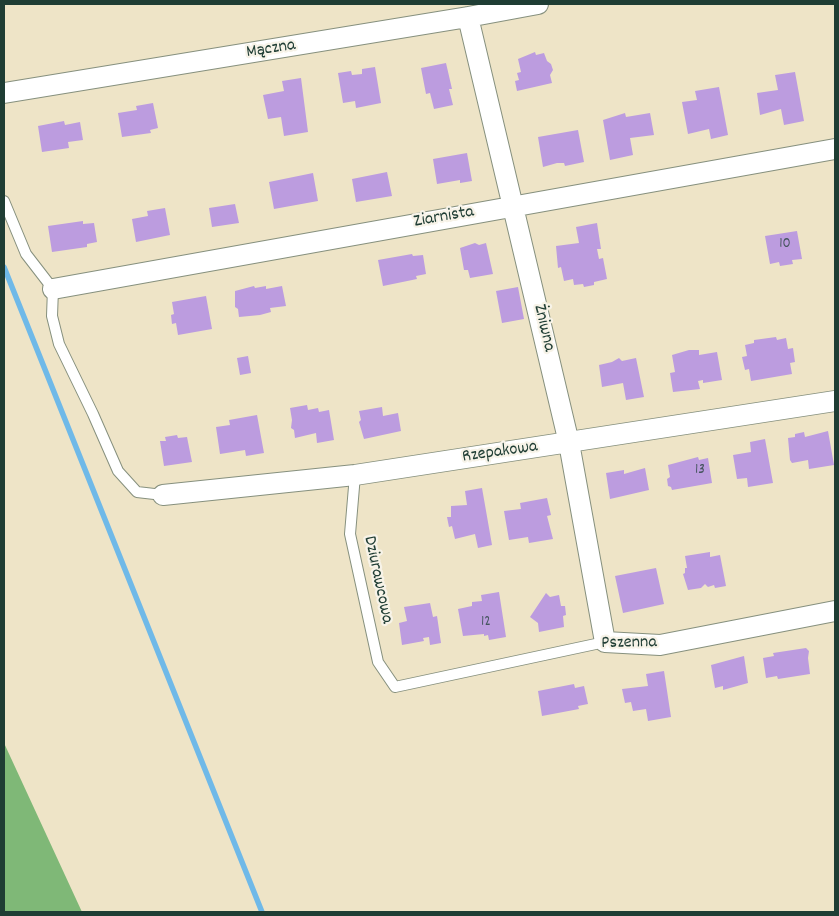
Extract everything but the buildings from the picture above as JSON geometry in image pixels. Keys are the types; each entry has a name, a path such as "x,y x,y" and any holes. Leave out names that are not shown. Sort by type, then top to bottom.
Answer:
{"street":[{"name":"Mączna","path":"4,93 538,4"},
{"name":"Żniwna","path":"468,17 569,443 600,604 605,642"},
{"name":"Ziarnista","path":"53,289 835,149"},
{"name":"Rzepakowa","path":"163,495 355,474 569,443 835,401"},
{"name":"Pszenna","path":"605,642 660,645 835,611"}],"lane":[{"path":"4,201 26,254 53,289 52,316 59,344 118,471 137,492 163,495"},
{"name":"Dziurawcowa","path":"355,474 350,534 378,662 395,687"},
{"name":"Pszenna","path":"395,687 605,642"}],"green space":[{"path":"4,743 82,912 4,912"}],"waterway":[{"path":"4,267 262,912"}]}
